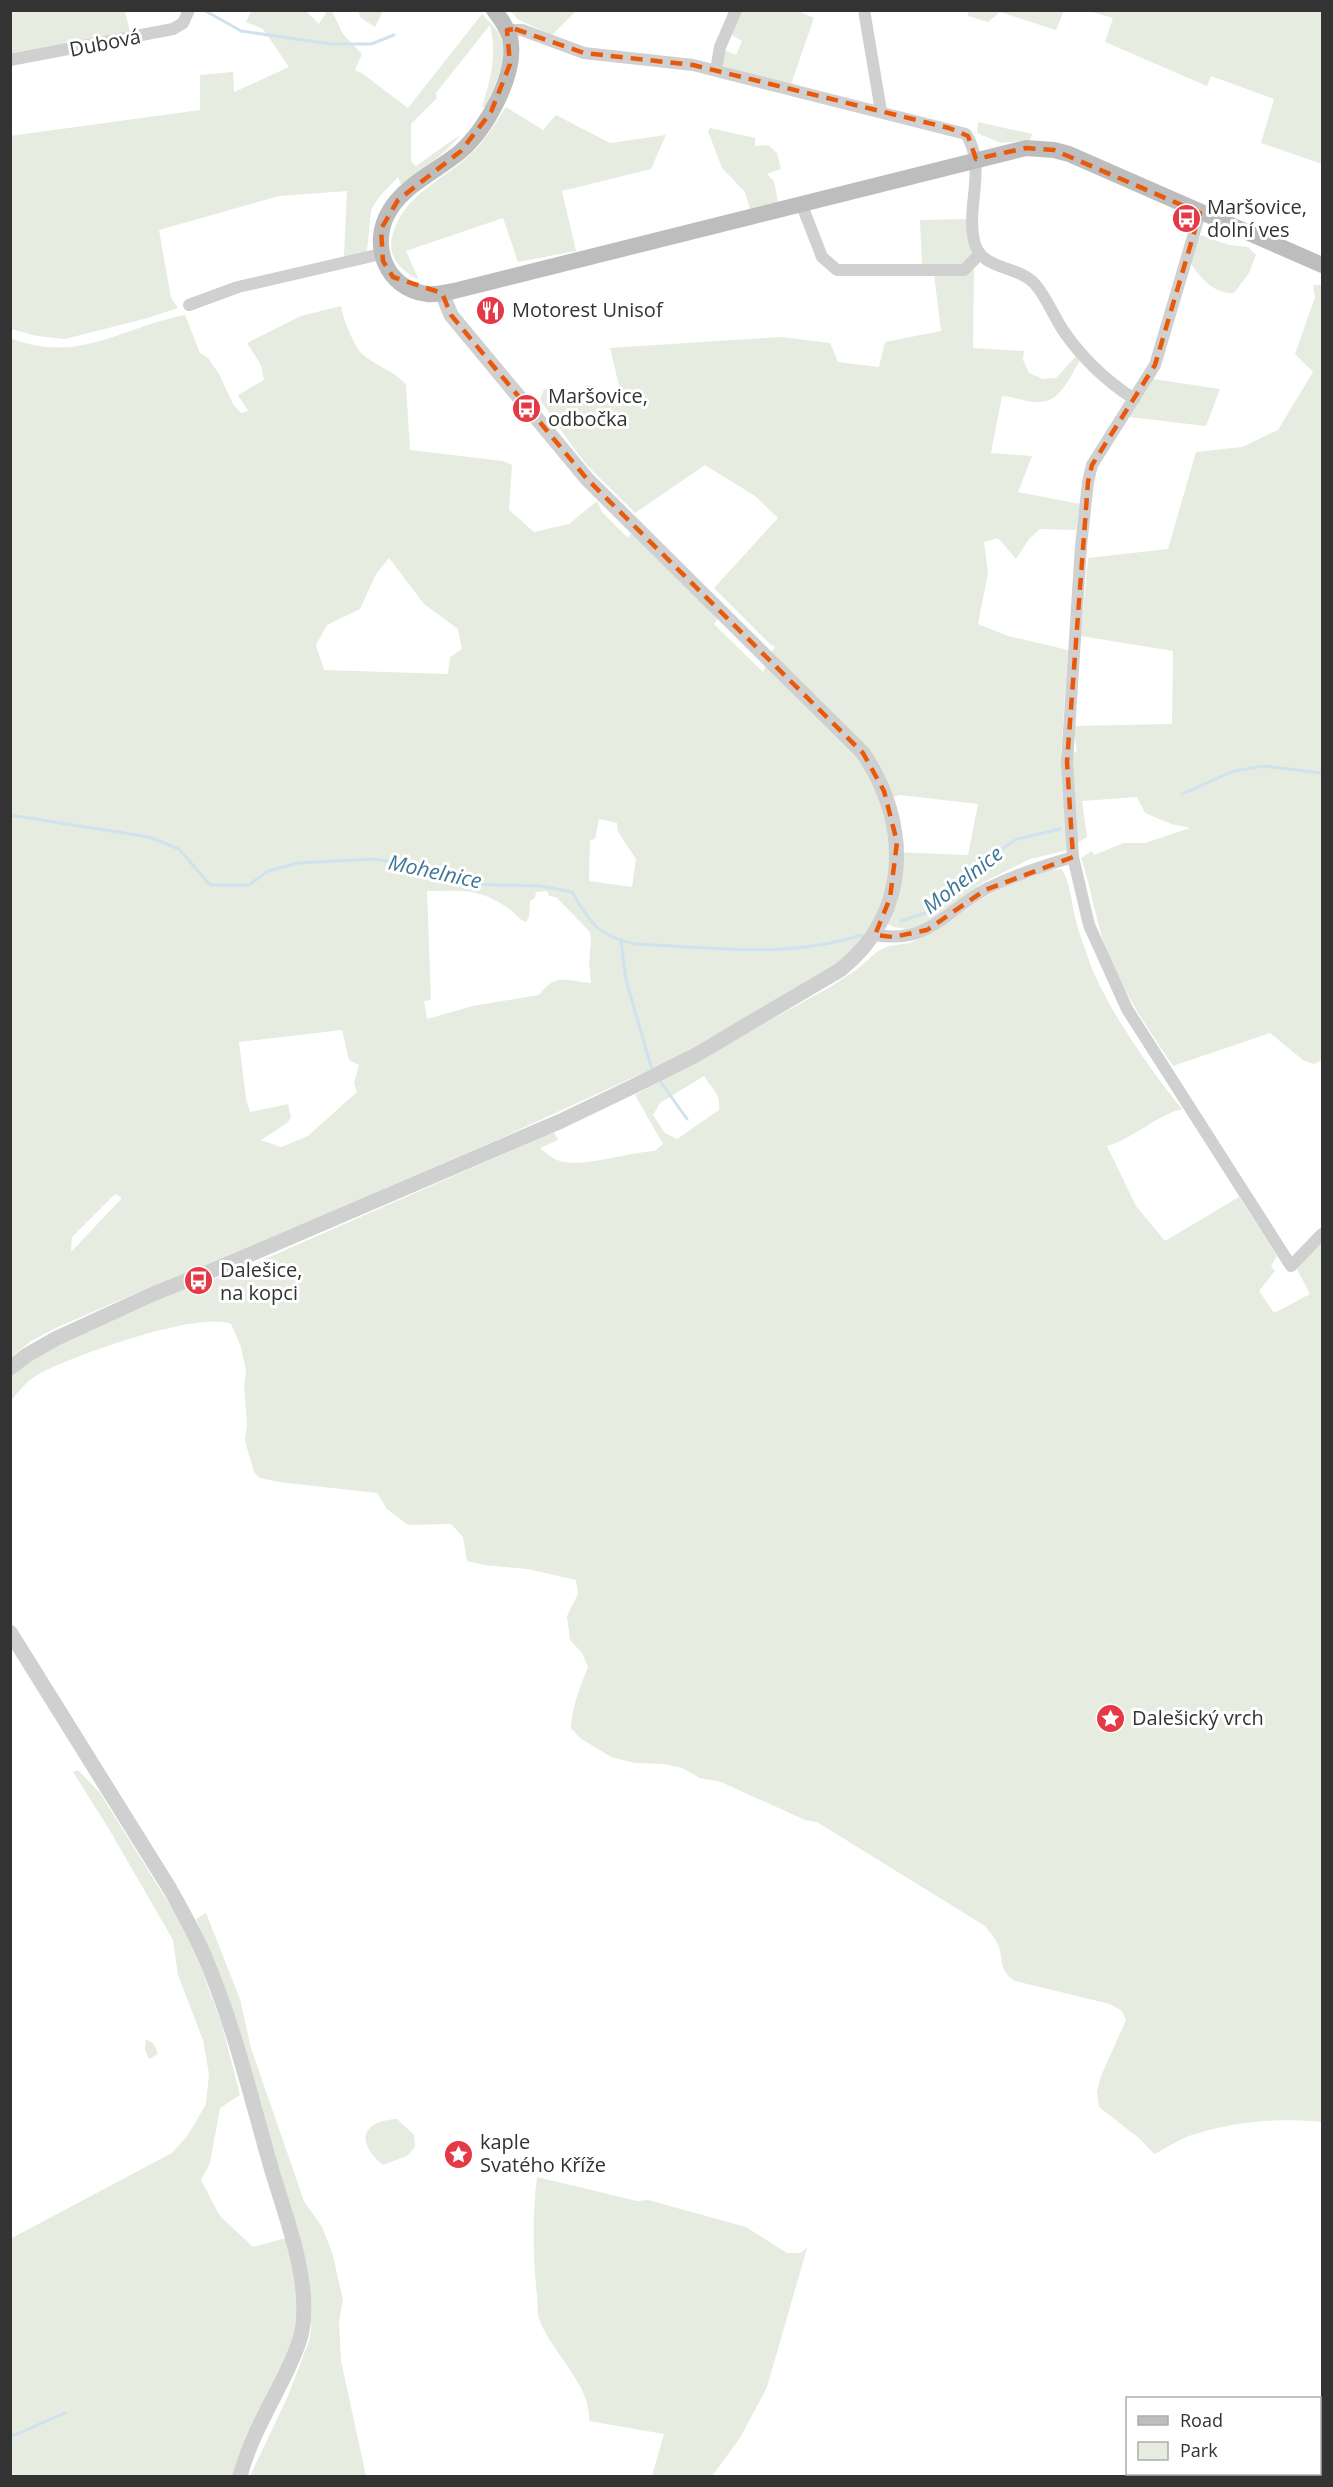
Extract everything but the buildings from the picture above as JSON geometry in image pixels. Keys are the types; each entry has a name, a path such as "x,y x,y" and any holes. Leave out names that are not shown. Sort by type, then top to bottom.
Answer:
{"main road":[{"path":"494,10 507,30 511,44 507,76 491,112 461,151 403,194 393,206 381,229 379,241 381,254 393,277 403,285 426,294 442,293 1026,148 1054,150 1090,163 1323,265"}],"street":[{"name":"Dubová","path":"10,60 173,29 183,23 189,10"},
{"path":"716,70 720,46 736,10"},
{"path":"864,10 881,111"},
{"path":"507,30 522,30 584,53 693,65 716,70 962,132 968,136 976,159 972,223 974,242 979,255 993,265 1021,273 1036,285 1065,334 1085,358 1134,399"},
{"path":"801,203 822,257 837,270 964,270 979,255"},
{"path":"1200,213 1155,365 1092,465 1088,482 1081,546 1067,762 1073,857 1089,925 1127,1009 1291,1266 1323,1234"},
{"path":"189,305 238,287 381,254"},
{"path":"10,1368 27,1355 57,1338 155,1293 561,1121 694,1056 819,984 859,955 885,916 895,875 897,842 893,817 884,791 863,753 587,479 451,315 442,293"},
{"path":"875,934 893,938 927,930 985,890 1023,872 1073,857"},
{"path":"10,1632 170,1889 193,1931 208,1964 228,2021 284,2212 301,2280 304,2304 302,2330 296,2350 245,2457 240,2476"}],"highlighted area":[{"path":"515,29 584,53 693,65 949,128 968,136 976,159 1026,148 1054,150 1200,213 1155,365 1092,465 1088,482 1067,762 1073,857 985,890 927,930 893,937 875,935 890,898 897,842 884,791 863,753 587,479 451,315 442,293 393,277 383,261 381,229 398,200 461,151 491,112 510,64 507,30"}],"green space":[{"path":"968,10 1064,11 1056,30 1000,12 988,22 968,16"},
{"path":"10,11 125,11 130,32 11,54"},
{"path":"251,11 306,11 319,24 327,11 332,11 343,34 362,54 355,70 408,108 482,14 498,32 502,41 500,70 486,107 482,107 492,66 493,46 490,25 436,93 437,98 411,124 411,161 416,166 460,136 442,154 401,185 398,177 379,197 371,210 367,251 346,258 344,255 347,191 279,196 159,230 171,298 178,308 65,339 37,336 11,329 10,136 200,110 200,75 233,72 234,92 289,67 263,29 246,22"},
{"path":"358,11 383,11 375,27 361,18"},
{"path":"510,11 576,11 552,35 519,20"},
{"path":"740,11 799,11 814,18 791,84 725,68 722,64 723,52 727,51 736,55 742,41 733,36 731,32"},
{"path":"1088,11 1322,11 1322,164 1261,143 1274,99 1211,76 1207,86 1105,42 1113,18"},
{"path":"506,107 543,130 556,115 610,143 666,135 651,169 562,191 576,251 518,262 503,218 406,251 419,280 402,268 394,257 391,245 398,222 416,198 477,148"},
{"path":"978,122 1032,134 1030,140 1001,143 977,133"},
{"path":"710,128 755,138 755,146 768,145 777,153 781,169 767,174 774,181 778,202 750,209 745,192 722,168 708,131"},
{"path":"968,219 973,254 962,266 922,265 920,220"},
{"path":"1201,235 1229,245 1248,247 1256,255 1249,273 1234,293 1215,288 1204,280 1191,264 1194,243"},
{"path":"974,269 973,348 1024,351 1023,360 1029,373 1043,379 1056,378 1076,356 1080,360 1065,386 1048,401 1032,402 1002,396 991,453 1032,456 1018,492 1080,504 1076,530 1040,529 1029,539 1016,559 998,538 984,542 988,573 978,624 1008,636 1068,650 1061,754 1077,752 1073,726 1172,724 1173,651 1081,636 1088,558 1168,549 1196,452 1242,447 1278,430 1313,372 1295,354 1315,297 1313,285 1322,285 1322,1060 1314,1064 1304,1061 1270,1033 1173,1066 1135,1008 1111,962 1081,858 1092,851 1094,855 1124,843 1145,843 1190,828 1171,824 1145,813 1137,797 1082,801 1087,837 1064,851 1030,859 982,883 935,919 917,927 907,929 894,927 876,918 859,947 830,969 673,1059 499,1139 227,1257 157,1284 58,1327 31,1341 11,1357 10,338 34,345 79,346 185,315 200,353 208,358 219,374 233,404 241,413 248,411 238,395 264,380 261,365 247,343 301,316 341,306 355,345 362,354 406,384 410,450 503,461 512,465 509,510 534,532 569,524 597,501 602,512 628,538 631,533 718,618 714,624 763,672 775,646 771,645 714,588 778,518 755,496 705,465 635,513 574,449 540,400 544,389 622,398 610,348 781,337 830,343 838,362 879,367 885,342 941,331 934,274 965,272","holes":["389,558 424,604 458,629 462,649 450,657 448,674 324,670 316,645 327,625 360,609 376,574","900,795 978,804 968,855 891,852 882,800","599,819 617,823 618,832 636,859 632,887 589,881 590,840 595,839","427,891 478,893 497,901 526,922 529,917 530,901 535,898 536,892 547,891 549,896 556,897 590,932 591,983 557,980 539,995 473,1006 427,1019 424,1001 431,1000","342,1030 349,1060 359,1065 354,1083 357,1092 308,1136 281,1147 261,1140 291,1118 288,1104 250,1112 246,1099 239,1042","115,1194 122,1198 71,1252 72,1237"]},
{"path":"1153,379 1220,389 1206,426 1129,417"},
{"path":"1062,869 1069,885 1074,913 1091,966 1108,1002 1157,1077 1182,1109 1107,1146 1136,1206 1165,1241 1239,1197 1277,1256 1271,1266 1275,1271 1259,1291 1274,1313 1310,1294 1296,1267 1322,1243 1322,2122 1289,2120 1224,2126 1187,2137 1154,2154 1140,2139 1099,2107 1097,2091 1101,2076 1126,2020 1122,2011 1110,2004 1015,1981 1004,1970 998,1944 985,1926 817,1822 805,1820 721,1782 700,1778 682,1768 663,1764 635,1763 611,1757 580,1738 571,1728 577,1697 588,1667 582,1653 570,1640 567,1616 578,1594 576,1580 528,1569 483,1565 467,1561 463,1537 451,1524 408,1525 387,1509 377,1493 260,1478 254,1472 245,1441 246,1371 241,1347 231,1324 215,1321 164,1329 104,1347 37,1375 26,1383 11,1401 11,1374 39,1351 135,1307 242,1269 554,1132 558,1140 540,1148 560,1161 570,1163 655,1151 663,1144 635,1095 830,987 856,970 878,951 889,946 910,943 932,933 981,899 1035,872","holes":["704,1076 717,1096 719,1110 677,1139 665,1133 653,1115 660,1103"]},
{"path":"78,1770 100,1793 176,1915 194,1949 222,2025 240,2095 220,2108 210,2163 201,2180 220,2216 253,2247 286,2238 298,2297 294,2340 238,2457 233,2476 11,2476 10,2239 172,2153 188,2135 206,2104 209,2074 203,2040 178,1975 173,1940 73,1772"},
{"path":"206,1913 240,1999 251,2048 304,2201 322,2227 332,2252 343,2300 339,2322 341,2361 366,2476 250,2476 288,2396 309,2341 311,2305 247,2061 232,2013 196,1919"},
{"path":"146,2039 154,2044 158,2054 149,2059 145,2049"},
{"path":"397,2119 414,2135 415,2147 407,2156 383,2165 369,2149 366,2134 375,2124"},
{"path":"537,2177 637,2201 648,2200 746,2227 787,2253 800,2253 807,2248 767,2387 740,2438 712,2476 652,2476 664,2434 589,2421 588,2408 578,2382 552,2344 538,2316 534,2237"},
{"path":"1322,2420 1322,2476 1319,2476 1321,2475"}],"waterway":[{"path":"204,10 241,31 331,44 371,44 394,35"},
{"name":"Mohelnice","path":"1182,794 1234,771 1264,766 1322,773"},
{"name":"Mohelnice","path":"10,815 149,837 179,849 210,885 249,885 268,871 298,863 372,859 413,864 467,884 541,886 572,892 596,927 612,937 635,944 720,949 778,949 806,947 861,935"},
{"name":"Mohelnice","path":"901,921 925,913 969,871 1017,839 1060,829"},
{"path":"621,941 626,980 652,1070"},
{"path":"660,1081 687,1119"},
{"path":"10,2437 65,2413"}],"place":[{"name":"Maršovice, dolní ves","path":"1186,218"},
{"name":"Motorest Unisof","path":"491,310"},
{"name":"Maršovice, odbočka","path":"527,408"},
{"name":"Dalešice, na kopci","path":"199,1281"},
{"name":"Dalešický vrch","path":"1111,1718"},
{"name":"kaple Svatého Kříže","path":"459,2154"}]}
